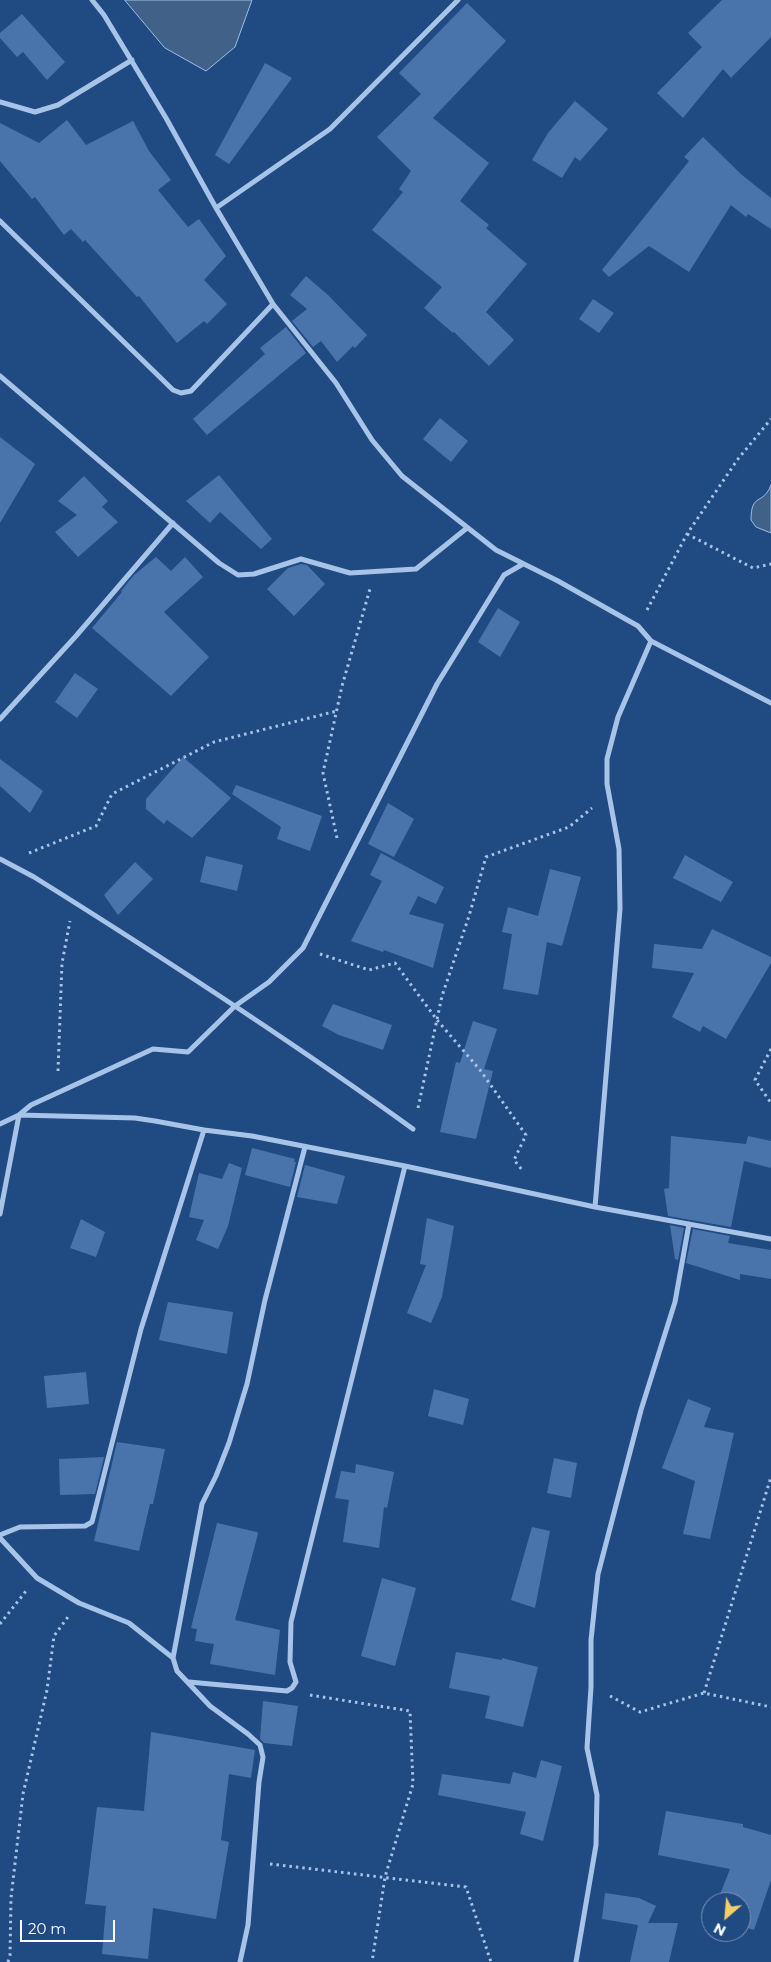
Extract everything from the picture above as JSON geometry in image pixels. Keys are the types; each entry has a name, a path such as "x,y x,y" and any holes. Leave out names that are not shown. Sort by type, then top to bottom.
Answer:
{"street":[{"path":"92,0 104,15 132,60 273,304 336,383 372,440 402,476 496,550 638,626 651,641 771,703"},
{"path":"216,208 330,130 458,0"},
{"path":"0,102 35,112 58,106 132,60"},
{"path":"0,221 172,390 181,393 191,391 273,304"},
{"path":"0,376 219,563 238,575 254,574 301,559 350,573 416,569 466,528"},
{"path":"0,719 76,636 173,524"},
{"path":"0,1124 19,1115 31,1105 48,1096 153,1049 188,1052 235,1006 269,982 303,948 437,684 504,575 523,564"},
{"path":"595,1206 620,908 619,849 607,784 607,759 618,717 651,641"},
{"path":"0,859 7,861 74,902 235,1006 368,1096 413,1129"},
{"path":"19,1115 135,1118 252,1136 595,1206 771,1239"},
{"path":"0,1214 19,1115"},
{"path":"173,1658 129,1623 79,1602 37,1578 0,1536 20,1527 85,1526 92,1522 141,1329 204,1130"},
{"path":"240,1962 248,1925 252,1862 263,1757 260,1745 210,1706 177,1671 173,1658 202,1504 229,1443 246,1384 264,1300 305,1147"},
{"path":"188,1682 287,1691 296,1682 290,1662 291,1622 405,1166"},
{"path":"576,1962 596,1845 597,1795 587,1748 591,1687 591,1640 598,1574 641,1410 675,1302 689,1224"}],"path":[{"path":"638,626 687,534 738,459 771,419"},
{"path":"687,534 753,568 771,564"},
{"path":"343,868 323,773 337,711 375,572"},
{"path":"7,861 96,826 112,794 214,742 337,711"},
{"path":"413,1129 442,996 469,916 486,857 569,827 609,792"},
{"path":"48,1096 58,1077 62,963 74,902"},
{"path":"303,948 369,970 395,964 437,1020 480,1070 526,1135 514,1160 545,1196"},
{"path":"771,1049 755,1080 771,1103"},
{"path":"704,1693 771,1477"},
{"path":"0,1624 37,1578"},
{"path":"8,1962 10,1955 11,1898 23,1794 47,1690 54,1636 79,1602"},
{"path":"591,1687 640,1712 704,1693 771,1707"},
{"path":"287,1691 410,1711 413,1784 385,1877 372,1962"},
{"path":"252,1862 466,1886 492,1962"}],"water":[{"path":"125,0 252,0 235,47 206,71 165,48"},
{"path":"771,485 771,533 756,527 751,520 755,502 768,491"}],"building":[{"path":"722,0 771,0 771,37 731,78 723,69 683,118 657,93 702,47 688,33"},
{"path":"467,3 506,41 433,118 489,163 460,201 489,225 486,228 527,264 486,312 514,340 489,366 454,332 424,308 442,287 372,230 403,192 399,189 411,171 377,137 421,94 399,73"},
{"path":"22,14 65,62 47,80 23,52 17,57 0,38 0,33"},
{"path":"265,63 292,78 229,164 215,155"},
{"path":"575,101 608,129 580,161 575,157 562,178 532,160 548,133"},
{"path":"67,120 86,145 133,121 149,151 171,180 158,190 188,227 199,219 226,256 204,280 227,304 207,324 204,321 177,343 139,296 137,297 85,240 83,242 71,229 64,235 35,197 32,199 0,161 0,123 39,143"},
{"path":"703,137 742,175 771,198 771,229 748,214 746,217 731,205 689,272 649,246 609,277 602,270 689,161 684,157"},
{"path":"306,276 328,295 367,335 355,348 353,346 337,362 321,341 313,347 292,321 307,309 290,295"},
{"path":"593,299 614,313 599,333 579,319"},
{"path":"286,327 306,353 207,435 193,419 265,354 260,348"},
{"path":"440,418 468,441 451,462 423,439"},
{"path":"0,437 35,464 0,523"},
{"path":"219,475 272,539 261,549 220,512 210,523 186,501"},
{"path":"84,476 108,501 102,507 118,522 78,557 55,532 77,515 58,501"},
{"path":"156,557 171,571 185,557 203,577 164,612 209,657 171,696 92,628 134,575"},
{"path":"301,564 307,565 325,584 294,616 267,589 288,568"},
{"path":"498,608 520,622 500,657 478,642"},
{"path":"75,673 98,689 77,718 55,702"},
{"path":"183,757 231,798 192,838 167,820 164,824 146,809 146,799"},
{"path":"0,759 43,791 30,813 0,786"},
{"path":"236,785 322,816 310,851 277,839 281,827 232,794"},
{"path":"388,803 414,819 394,857 368,844"},
{"path":"381,853 444,887 436,904 418,896 409,914 444,924 433,968 384,950 383,952 351,941 382,881 370,875"},
{"path":"685,855 733,882 721,902 673,878"},
{"path":"206,856 243,865 237,891 200,882"},
{"path":"135,862 153,879 118,915 104,895"},
{"path":"550,869 581,877 562,946 547,942 538,995 503,989 512,934 502,932 508,907 538,916"},
{"path":"712,929 771,957 771,963 726,1039 703,1026 700,1032 672,1017 694,973 652,968 654,944 702,949"},
{"path":"333,1004 392,1025 383,1050 339,1035 322,1026"},
{"path":"473,1021 497,1029 484,1069 493,1071 476,1139 440,1132 456,1062 460,1063"},
{"path":"671,1136 746,1144 748,1136 771,1141 771,1168 744,1161 731,1227 668,1216 664,1189 669,1188"},
{"path":"252,1148 295,1159 294,1162 296,1162 290,1187 245,1175"},
{"path":"229,1163 242,1168 228,1226 218,1249 196,1240 204,1220 189,1217 199,1173 222,1179"},
{"path":"305,1165 345,1176 337,1204 297,1197"},
{"path":"427,1218 454,1226 442,1297 431,1323 407,1313 426,1265 420,1264"},
{"path":"81,1219 105,1232 96,1257 70,1248"},
{"path":"670,1225 684,1228 678,1260 675,1259"},
{"path":"693,1229 730,1236 728,1243 771,1250 771,1279 740,1274 740,1280 686,1263"},
{"path":"168,1302 233,1312 227,1354 159,1340"},
{"path":"86,1372 89,1404 47,1408 44,1376"},
{"path":"434,1389 469,1399 463,1425 428,1416"},
{"path":"688,1399 711,1408 704,1427 734,1433 710,1539 683,1534 695,1481 662,1468"},
{"path":"117,1442 165,1449 153,1504 150,1504 139,1551 94,1541"},
{"path":"104,1457 95,1494 60,1495 59,1459"},
{"path":"554,1458 577,1463 571,1498 547,1493"},
{"path":"356,1464 394,1472 387,1508 384,1507 379,1548 343,1542 349,1500 335,1498 341,1471 355,1473"},
{"path":"217,1523 257,1532 258,1534 235,1620 280,1630 275,1675 210,1664 214,1644 195,1641 197,1629 191,1628"},
{"path":"532,1527 550,1531 535,1608 511,1600"},
{"path":"382,1578 416,1588 395,1666 361,1656"},
{"path":"456,1652 502,1660 502,1658 538,1667 523,1727 485,1718 490,1696 449,1688"},
{"path":"263,1701 298,1706 292,1746 264,1743 260,1739"},
{"path":"151,1732 255,1750 251,1778 229,1774 221,1840 229,1842 216,1919 153,1908 148,1959 102,1954 106,1906 85,1904 97,1807 144,1811"},
{"path":"541,1760 562,1766 543,1841 520,1834 526,1812 438,1795 442,1774 510,1784 513,1772 536,1778"},
{"path":"666,1811 743,1824 743,1827 771,1835 771,1880 754,1930 751,1929 751,1892 721,1892 730,1869 658,1855"},
{"path":"605,1893 639,1898 656,1906 648,1923 678,1923 669,1962 630,1962 638,1925 602,1919"}]}
